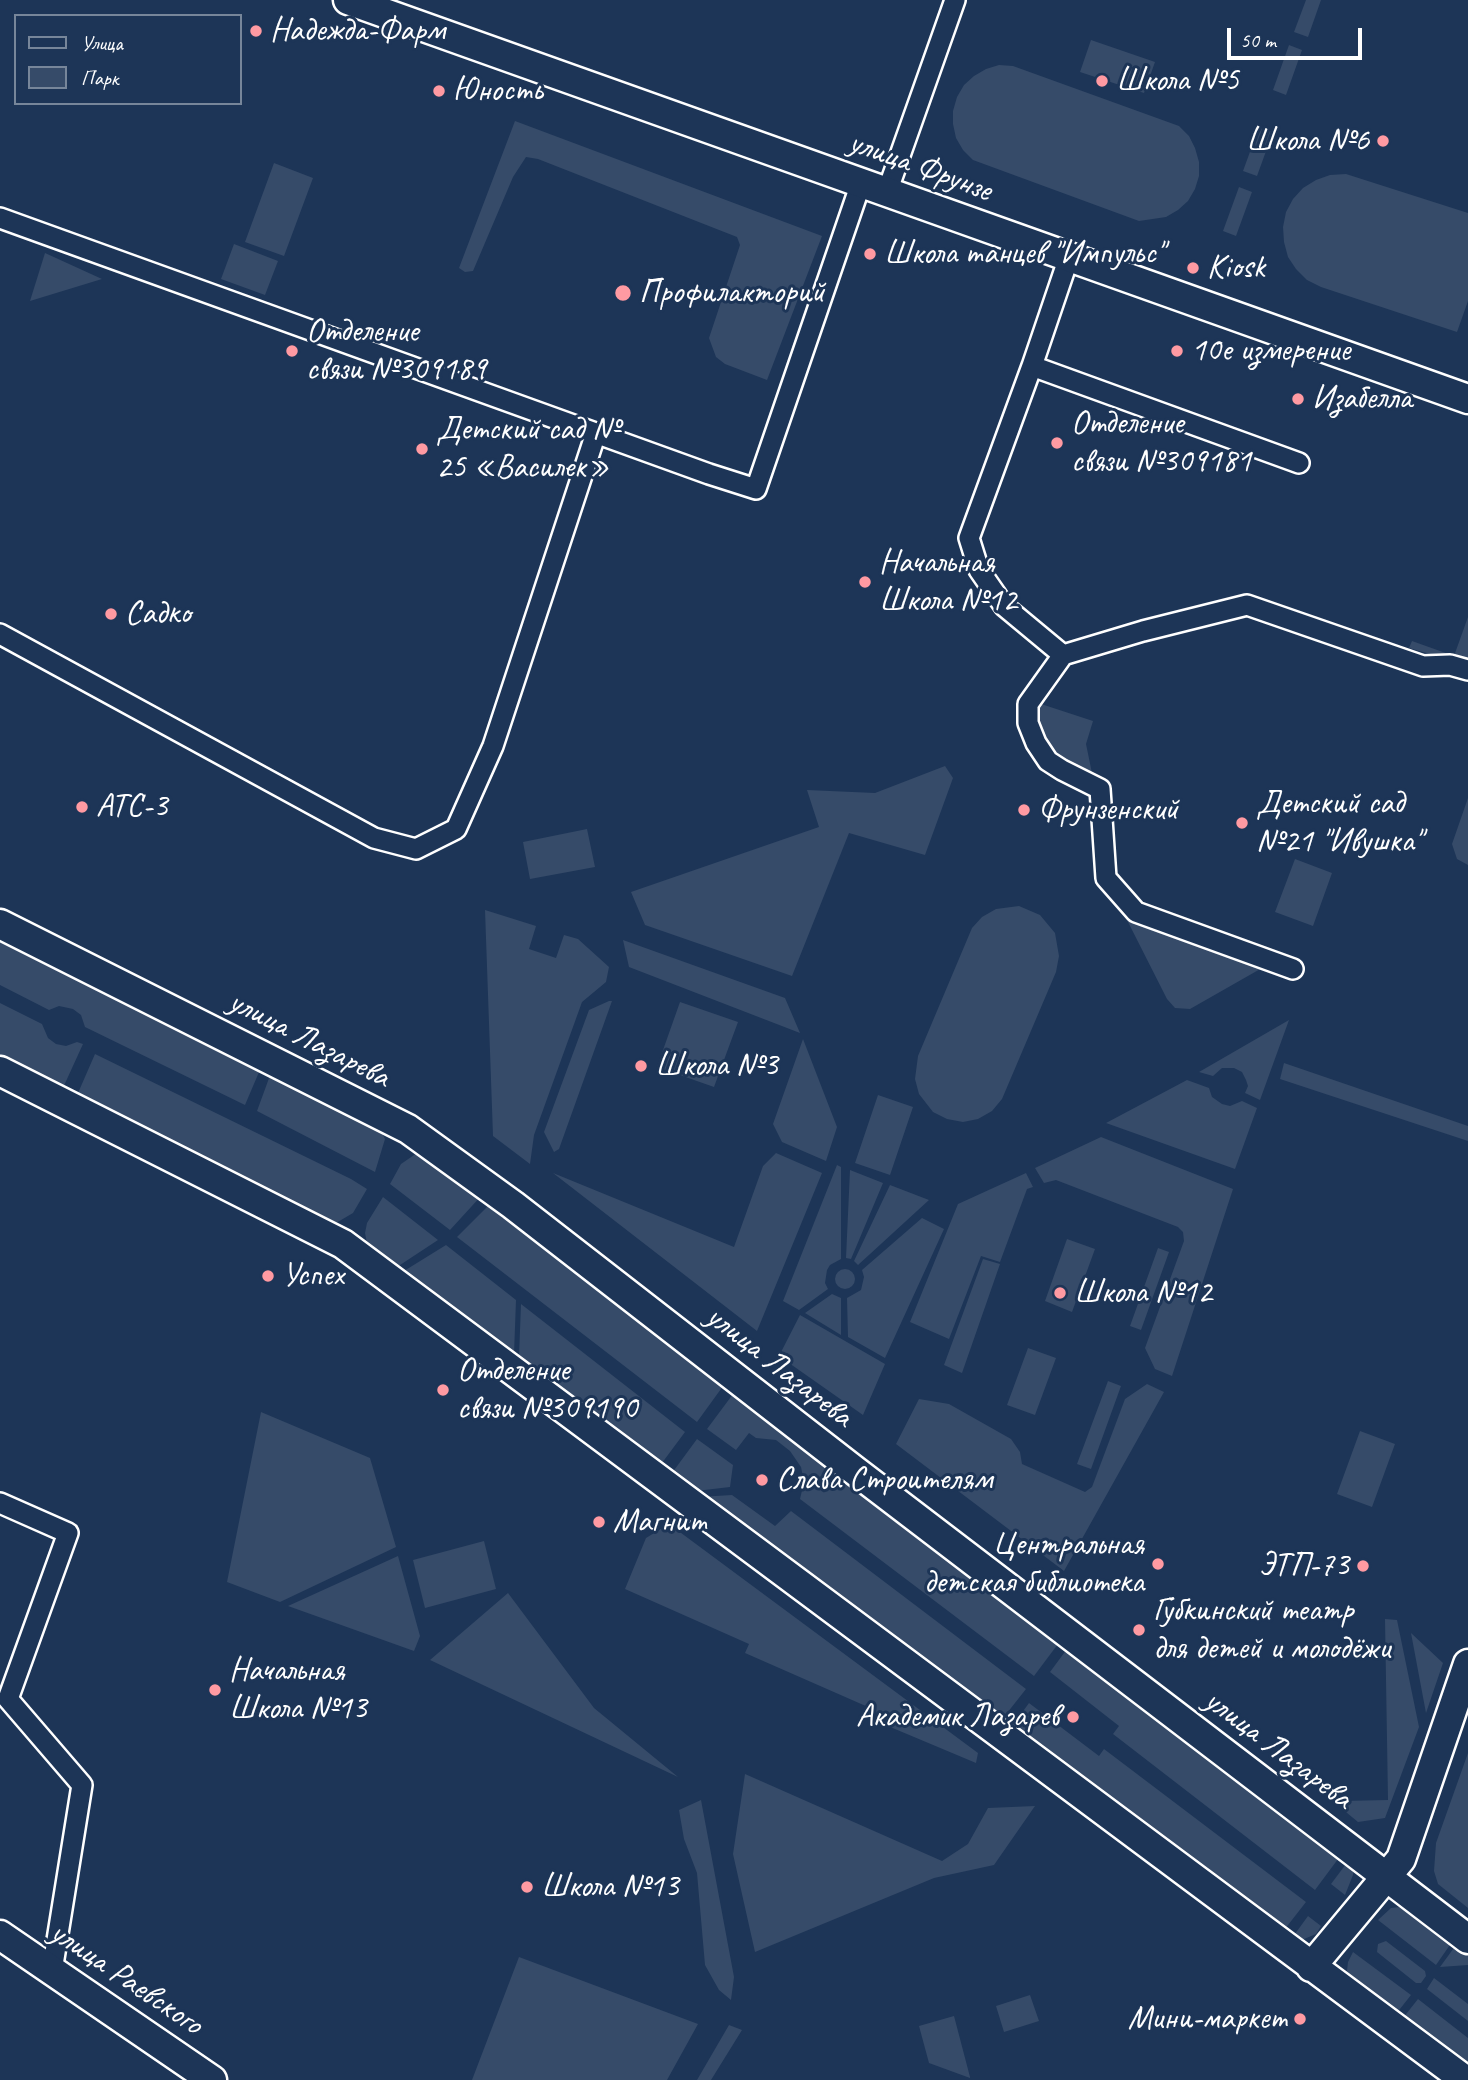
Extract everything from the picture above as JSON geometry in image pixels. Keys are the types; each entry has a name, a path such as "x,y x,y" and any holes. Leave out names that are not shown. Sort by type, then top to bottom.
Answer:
{"main road":[{"name":"улица Фрунзе","path":"348,0 1468,399"},
{"name":"улица Лазарева","path":"0,924 408,1129 523,1213 854,1470 1468,1939"},
{"path":"0,1071 343,1244 1465,2080"},
{"path":"1311,1967 1401,1858 1468,1664"},
{"name":"улица Раевского","path":"0,1935 212,2080"}],"street":[{"path":"887,192 955,0"},
{"path":"0,218 756,489 861,183"},
{"path":"1062,655 1004,606 979,570 969,538 1069,257"},
{"path":"1032,366 1299,463"},
{"path":"0,634 374,838 416,849 456,829 493,746 596,433"},
{"path":"1293,969 1136,912 1107,878 1100,789 1048,761 1036,743 1028,723 1028,704 1062,655 1143,631 1247,606 1423,666 1450,665 1468,670"},
{"path":"0,1503 68,1533 8,1699 82,1784 52,1970"}],"green space":[{"path":"1306,0 1321,0 1308,37 1294,32"},
{"path":"1091,40 1155,62 1144,93 1080,72"},
{"path":"1289,45 1302,50 1286,95 1273,90"},
{"path":"999,65 1013,66 1179,126 1189,136 1199,162 1199,176 1188,201 1166,217 1139,221 973,160 956,138 953,111 964,85 986,69"},
{"path":"515,121 822,236 767,380 725,364 716,357 709,338 740,245 737,237 538,159 526,157 513,177 473,271 465,272 459,268"},
{"path":"1259,127 1273,132 1257,176 1243,171"},
{"path":"274,163 313,178 284,256 245,242"},
{"path":"1346,174 1468,213 1468,301 1457,332 1321,287 1307,280 1296,269 1288,257 1284,242 1286,212 1303,188 1330,175"},
{"path":"1239,187 1252,192 1236,236 1223,231"},
{"path":"234,244 278,261 265,295 221,279"},
{"path":"45,253 102,279 30,301"},
{"path":"1468,617 1468,665 1409,648 1412,641 1454,656"},
{"path":"1035,702 1093,721 1086,744 1093,778 1052,755 1038,731"},
{"path":"945,766 953,778 925,855 849,833 792,976 645,925 631,892 819,827 807,790 875,793"},
{"path":"1468,798 1468,865 1457,859 1452,844"},
{"path":"587,829 595,867 530,879 523,842"},
{"path":"1295,859 1332,873 1313,926 1275,912"},
{"path":"1019,906 1040,915 1055,933 1059,956 1056,972 1002,1099 992,1111 978,1119 963,1122 947,1119 933,1112 919,1094 915,1079 918,1056 972,928 982,917 996,909"},
{"path":"485,910 536,926 529,949 556,958 564,935 578,939 609,967 606,982 582,1002 534,1135 530,1164 493,1136"},
{"path":"1127,920 1262,968 1190,1009 1175,1008 1167,999"},
{"path":"0,934 262,1065 245,1105 85,1027 81,1015 73,1009 59,1006 49,1010 0,985"},
{"path":"623,940 785,998 800,1033 629,967"},
{"path":"612,1001 559,1149 554,1152 544,1132 589,1010"},
{"path":"680,1002 738,1022 714,1087 657,1067"},
{"path":"0,1003 42,1024 48,1038 56,1044 83,1044 62,1090 0,1058"},
{"path":"1289,1020 1260,1100 1245,1093 1248,1086 1246,1080 1242,1072 1234,1068 1222,1068 1213,1076 1199,1072"},
{"path":"803,1039 837,1127 826,1161 782,1142 773,1124"},
{"path":"95,1054 367,1189 353,1213 336,1223 326,1220 78,1093"},
{"path":"1284,1063 1468,1126 1468,1141 1280,1079"},
{"path":"272,1070 380,1129 385,1139 375,1172 257,1111"},
{"path":"1187,1080 1209,1088 1212,1097 1222,1104 1230,1106 1242,1101 1257,1108 1235,1169 1106,1123"},
{"path":"878,1095 913,1107 890,1175 855,1163"},
{"path":"1101,1137 1233,1189 1172,1376 1155,1369 1145,1348 1184,1241 1183,1232 1178,1227 1056,1180 1044,1183 1035,1168"},
{"path":"417,1153 482,1195 450,1230 390,1184 401,1164"},
{"path":"776,1153 822,1173 757,1331 553,1173 734,1247 763,1166"},
{"path":"837,1165 841,1167 841,1259 827,1270 825,1283 828,1289 799,1310 783,1301"},
{"path":"850,1170 883,1183 851,1259 846,1258"},
{"path":"1026,1173 1033,1187 1027,1189 1000,1262 981,1256 949,1339 910,1322 958,1204"},
{"path":"890,1185 929,1200 858,1265 854,1261"},
{"path":"383,1197 438,1240 397,1267 367,1243 365,1233 367,1223"},
{"path":"492,1202 726,1382 697,1422 457,1237"},
{"path":"922,1218 944,1229 885,1358 848,1337 847,1298 861,1290 864,1277 862,1270"},
{"path":"1067,1239 1095,1249 1072,1312 1045,1301"},
{"path":"446,1245 516,1300 514,1354 404,1271"},
{"path":"1158,1248 1169,1252 1141,1330 1130,1326"},
{"path":"983,1259 1000,1264 962,1373 944,1365"},
{"path":"841,1269 849,1269 855,1279 849,1289 841,1289 835,1283 835,1275"},
{"path":"832,1294 841,1298 841,1335 805,1313"},
{"path":"521,1304 685,1432 659,1467 519,1357"},
{"path":"800,1315 885,1364 863,1415 779,1356"},
{"path":"1028,1348 1056,1358 1035,1415 1007,1405"},
{"path":"1108,1381 1121,1386 1091,1469 1077,1464"},
{"path":"1147,1384 1164,1392 1064,1571 896,1444 919,1399 949,1404 1011,1439 1020,1452 1022,1464 1085,1492 1092,1487 1125,1399"},
{"path":"736,1390 1061,1640 1034,1676 800,1499 804,1482 801,1467 790,1451 776,1440 756,1438 749,1433 736,1450 707,1429"},
{"path":"261,1412 370,1458 396,1547 280,1602 227,1582"},
{"path":"1360,1431 1395,1444 1372,1507 1337,1494"},
{"path":"697,1439 733,1465 730,1487 696,1491 672,1473"},
{"path":"732,1495 775,1526 791,1511 1026,1689 1000,1722 699,1497"},
{"path":"669,1524 978,1753 976,1763 864,1716 868,1707 745,1653 749,1644 625,1589 646,1538"},
{"path":"484,1541 496,1589 425,1608 413,1560"},
{"path":"398,1556 420,1636 414,1651 288,1606"},
{"path":"508,1593 594,1708 678,1777 430,1660"},
{"path":"1385,1619 1397,1620 1419,1727 1385,1818 1358,1822 1341,1808 1342,1801 1388,1800"},
{"path":"1411,1633 1443,1663 1426,1713"},
{"path":"1070,1645 1341,1855 1315,1890 1113,1734 1119,1726 1050,1672"},
{"path":"1029,1703 1099,1756 1104,1749 1306,1902 1281,1934 1010,1729"},
{"path":"1468,1753 1468,1908 1438,1884 1434,1871 1436,1843"},
{"path":"745,1774 942,1861 968,1844 988,1808 1035,1806 994,1865 934,1878 755,1952 733,1854"},
{"path":"701,1800 734,1977 731,2000 719,1990 705,1965 697,1873 684,1839 679,1810"},
{"path":"1349,1860 1354,1867 1345,1895 1331,1884"},
{"path":"1400,1907 1418,1915 1452,1942 1436,1965 1378,1920 1391,1908"},
{"path":"1308,1916 1321,1926 1316,1934 1297,1942 1292,1938"},
{"path":"1386,1941 1425,1971 1426,1976 1421,1983 1416,1983 1377,1952 1378,1944"},
{"path":"1456,1945 1468,1954 1468,1965 1440,1967"},
{"path":"1353,1952 1411,1995 1396,2014 1351,1979 1347,1971"},
{"path":"519,1957 698,2024 667,2080 472,2080"},
{"path":"1434,1978 1468,2004 1468,2021 1427,1989"},
{"path":"1030,1995 1039,2021 1004,2032 996,2006"},
{"path":"1418,1999 1468,2038 1468,2068 1403,2018"},
{"path":"954,2016 970,2078 929,2063 919,2026"},
{"path":"729,2025 742,2030 711,2080 697,2080"}],"place":[{"name":"Надежда-Фарм","path":"256,31"},
{"name":"Школа №5","path":"1102,81"},
{"name":"Юность","path":"439,91"},
{"name":"Школа №6","path":"1383,141"},
{"name":"Школа танцев \"Импульс\"","path":"870,254"},
{"name":"Kiosk","path":"1193,268"},
{"name":"Профилакторий","path":"623,293"},
{"name":"Отделение связи №309189","path":"292,351"},
{"name":"10е измерение","path":"1177,351"},
{"name":"Изабелла","path":"1298,399"},
{"name":"Отделение связи №309181","path":"1057,443"},
{"name":"Детский сад № 25 «Василек»","path":"422,449"},
{"name":"Начальная Школа №12","path":"865,582"},
{"name":"Садко","path":"111,614"},
{"name":"АТС-3","path":"82,807"},
{"name":"Фрунзенский","path":"1024,810"},
{"name":"Детский сад №21 \"Ивушка\"","path":"1242,823"},
{"name":"Школа №3","path":"641,1066"},
{"name":"Успех","path":"268,1276"},
{"name":"Школа №12","path":"1060,1293"},
{"name":"Отделение связи №309190","path":"443,1390"},
{"name":"Слава Строителям","path":"762,1480"},
{"name":"Магнит","path":"599,1522"},
{"name":"Центральная детская библиотека","path":"1158,1564"},
{"name":"ЭТП-73","path":"1363,1566"},
{"name":"Губкинский театр для детей и молодёжи","path":"1139,1630"},
{"name":"Начальная Школа №13","path":"215,1690"},
{"name":"Академик Лазарев","path":"1073,1717"},
{"name":"Школа №13","path":"527,1887"},
{"name":"Мини-маркет","path":"1300,2019"}]}
